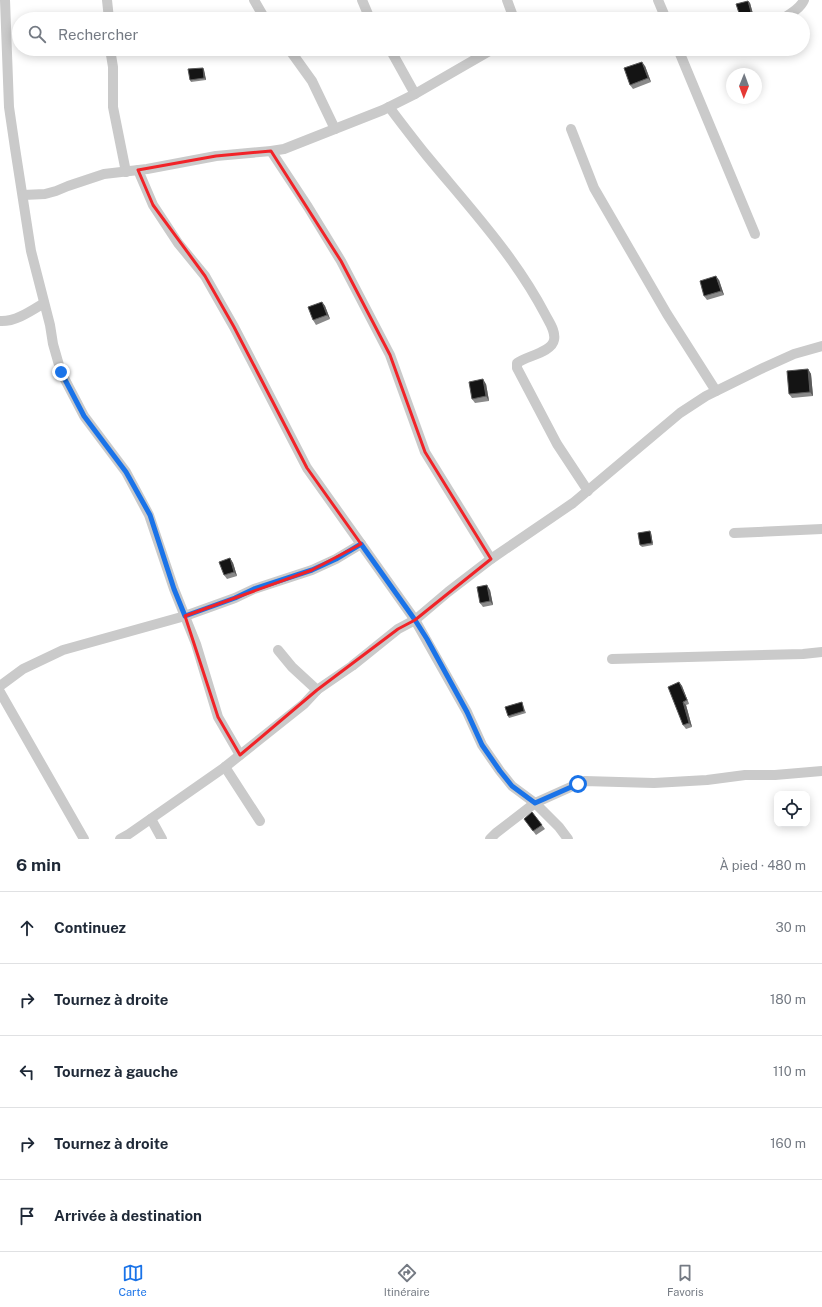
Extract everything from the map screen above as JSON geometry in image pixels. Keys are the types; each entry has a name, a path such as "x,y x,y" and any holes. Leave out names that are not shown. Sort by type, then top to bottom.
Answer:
{"street":[{"path":"5,0 9,107 31,251 61,372 84,416 126,472 150,515 174,589 206,675 218,717 240,755"},
{"path":"107,0 108,12"},
{"path":"254,0 261,12"},
{"path":"362,0 367,12"},
{"path":"507,0 512,12"},
{"path":"658,0 663,12"},
{"path":"793,12 803,3 804,0"},
{"path":"111,56 113,67 113,108 126,172"},
{"path":"294,56 312,81 335,128"},
{"path":"394,56 415,94"},
{"path":"23,195 45,194 104,174 126,172 216,156 271,151 284,148 335,128 374,115 415,94 481,56"},
{"path":"681,56 755,234"},
{"path":"389,107 421,148 487,226 536,297 554,332 554,341 549,349 521,360 517,363 516,368 557,444 588,491"},
{"path":"571,129 594,188 668,314 716,391"},
{"path":"271,151 341,261 390,355 425,452 491,559"},
{"path":"138,170 153,205 178,243 205,276 234,327 307,468 415,620 467,712 482,745 512,786 535,803 568,839"},
{"path":"0,321 12,319 44,303"},
{"path":"120,839 225,767 299,708 317,690 352,666 398,629 415,620 491,559 551,519 588,491 663,426 716,391 794,354 822,346"},
{"path":"734,533 822,529"},
{"path":"0,686 23,669 64,650 185,616 235,598 254,589 312,570 336,559 361,544"},
{"path":"278,650 292,667 317,690"},
{"path":"612,659 803,654 822,652"},
{"path":"0,692 84,839"},
{"path":"225,767 260,821"},
{"path":"490,839 535,803 588,781 654,783 822,772"},
{"path":"150,819 162,839"}],"highlighted area":[{"path":"271,151 341,261 390,355 425,452 491,559 415,620 398,629 317,690 240,755 218,717 185,616 312,570 361,544 307,468 234,327 205,276 153,205 138,170 216,156"}],"building":[{"path":"748,1 751,12 739,12 736,4"},
{"path":"642,62 648,78 630,85 624,68"},
{"path":"203,68 204,78 190,80 188,69"},
{"path":"716,276 721,291 704,296 700,281"},
{"path":"322,302 327,315 313,320 308,307"},
{"path":"808,369 810,392 789,394 787,371"},
{"path":"483,379 486,396 472,399 469,382"},
{"path":"650,531 652,543 640,545 638,533"},
{"path":"230,558 234,572 224,575 219,562"},
{"path":"487,585 490,601 480,603 477,587"},
{"path":"679,682 687,700 683,702 689,723 683,725 668,687"},
{"path":"522,702 524,711 508,716 505,707"},
{"path":"532,812 542,825 533,831 524,819"}],"route":[{"path":"61,372 84,416 126,472 150,515 174,589 185,616 203,608 235,598 254,589 312,570 336,559 361,544 427,639 467,712 482,745 512,786 535,803 578,784"}]}
